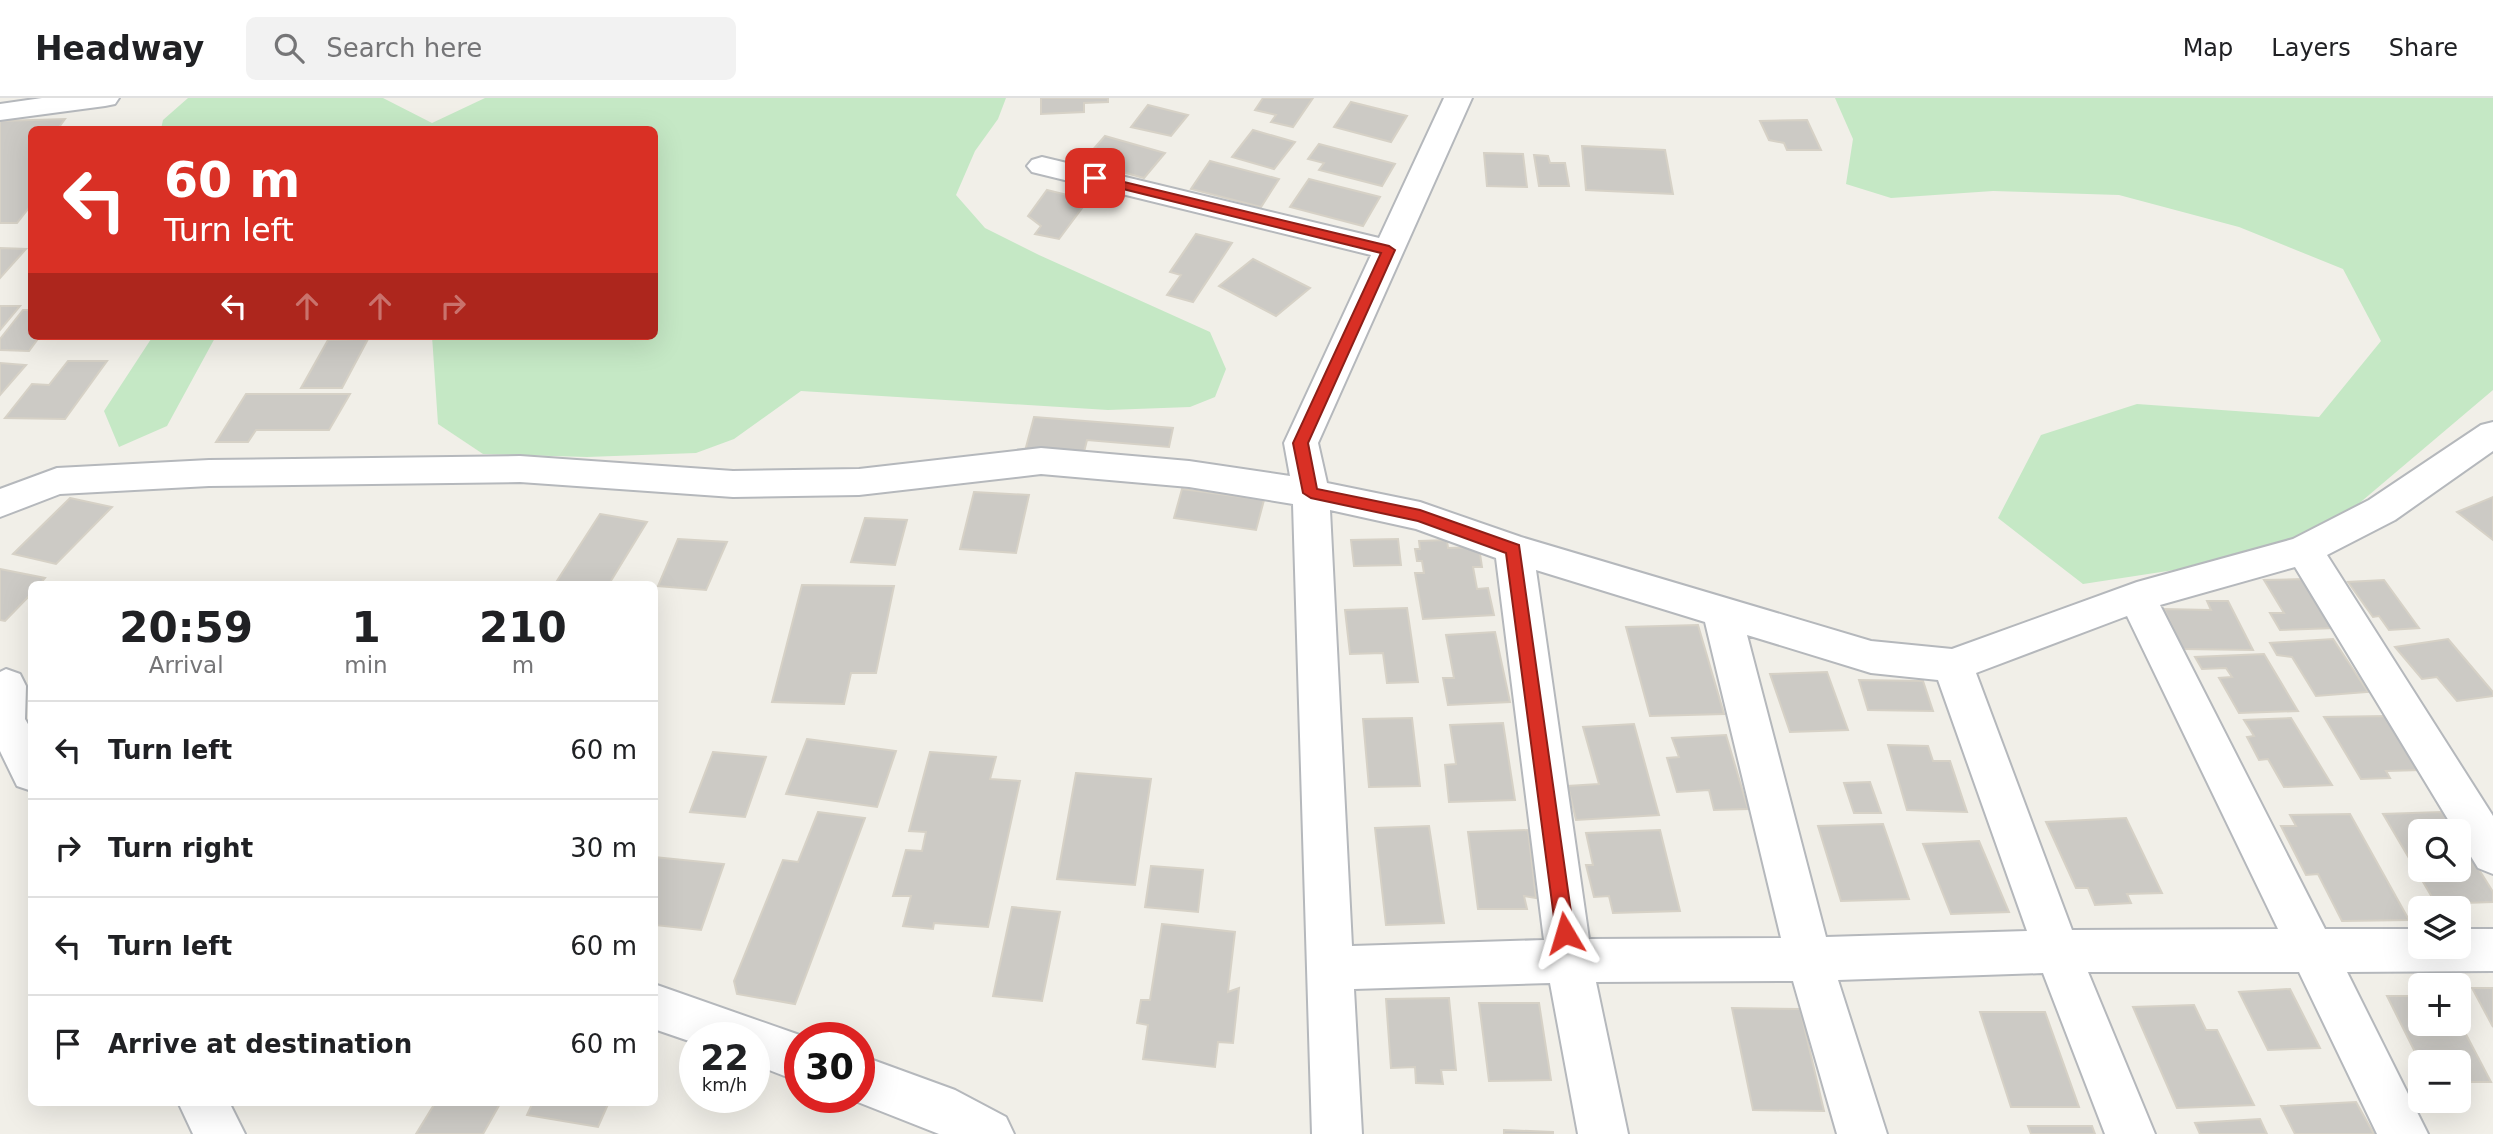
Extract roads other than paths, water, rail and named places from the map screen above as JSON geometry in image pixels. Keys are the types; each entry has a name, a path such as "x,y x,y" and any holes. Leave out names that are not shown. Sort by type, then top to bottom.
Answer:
{"street":[{"path":"0,112 105,98"},
{"path":"1337,1134 1311,493 1301,443 1458,98"},
{"path":"1042,166 1389,250"},
{"path":"0,473 57,481 209,473 520,469 733,484 859,482 1041,461 1189,474 1311,493 1420,516 1514,550 1723,615 1871,657 1953,665 2137,597 2304,550 2382,510 2491,440"},
{"path":"0,503 57,481"},
{"path":"1514,550 1569,961 1603,1134"},
{"path":"2304,550 2493,854"},
{"path":"2137,597 2403,1134"},
{"path":"1723,615 1809,959 1862,1134"},
{"path":"1953,665 2057,951 2130,1134"},
{"path":"12,688 5,720 28,765"},
{"path":"1332,968 1569,961 1809,959 2057,951 2493,950"},
{"path":"658,1007 699,1022"},
{"path":"875,1085 938,1107 989,1134"},
{"path":"204,1106 220,1134"}]}
